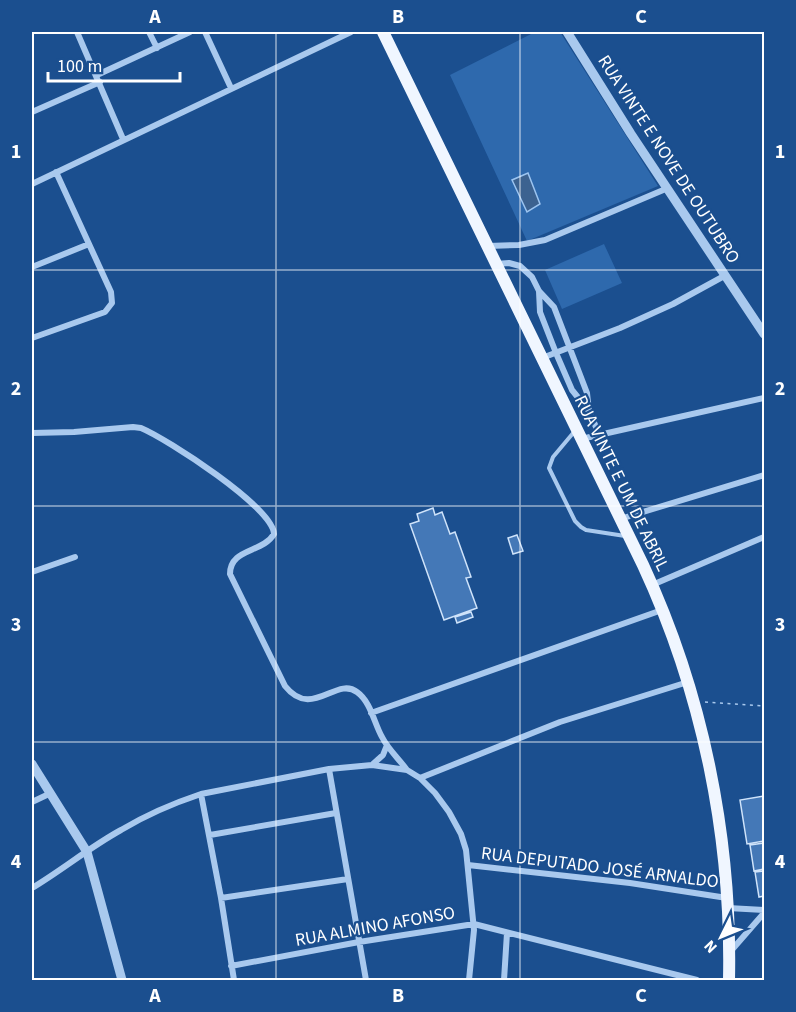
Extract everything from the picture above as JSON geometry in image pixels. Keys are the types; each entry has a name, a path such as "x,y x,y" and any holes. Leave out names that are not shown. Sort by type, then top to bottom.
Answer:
{"main road":[{"name":"RUA VINTE E UM DE ABRIL","path":"383,32 663,610 695,701 718,815 728,903 729,981"}],"street":[{"path":"77,32 123,139"},
{"path":"149,32 157,48"},
{"path":"97,75 190,32"},
{"path":"205,32 231,88"},
{"path":"32,184 351,32"},
{"name":"RUA VINTE E NOVE DE OUTUBRO","path":"567,32 631,134 765,334"},
{"path":"32,112 100,82"},
{"path":"32,338 105,312 111,306 111,292 56,172"},
{"path":"486,246 519,245 545,240 669,188"},
{"path":"32,267 89,244"},
{"path":"495,264 509,263 520,266 532,277 539,291 554,307 587,393 589,411"},
{"path":"541,358 570,348 672,304 726,275"},
{"path":"539,291 540,312 556,353 572,390 589,411 599,434"},
{"path":"578,434 599,434 765,398"},
{"path":"32,433 141,428 201,464 258,508 274,534 267,544 235,558 230,567 230,574 285,686 299,699 306,700 340,690 353,690 358,693 365,701 387,745 407,770 420,778 435,793 457,826 468,865 474,924 470,981"},
{"path":"619,519 765,475"},
{"path":"652,585 765,537"},
{"path":"32,573 75,557"},
{"path":"371,713 663,610"},
{"path":"420,778 560,723 688,682"},
{"path":"372,765 384,754 387,745"},
{"path":"32,764 87,852 122,981"},
{"path":"32,888 137,821 182,800 201,794 329,769 372,765 407,770"},
{"path":"329,769 366,981"},
{"path":"32,802 51,793"},
{"path":"201,794 234,981"},
{"path":"210,835 336,813"},
{"name":"RUA DEPUTADO JOSÉ ARNALDO","path":"468,865 630,884 765,912"},
{"path":"221,898 348,879"},
{"path":"730,953 765,912"},
{"name":"RUA ALMINO AFONSO","path":"231,966 359,942 474,924 697,981"},
{"path":"504,981 507,933"}],"lane":[{"path":"578,434 553,457 549,468 580,527 586,530 628,536"}],"path":[{"path":"695,701 765,706"}],"shaded area":[{"path":"535,32 560,32 658,186 527,241 450,75"},
{"path":"528,173 540,204 527,212 512,180"},
{"path":"604,244 622,283 562,309 545,270"}],"building":[{"path":"433,508 435,515 442,512 450,534 455,532 471,577 466,578 477,608 444,620 410,524 419,521 417,514"},
{"path":"517,535 523,551 513,554 508,538"},
{"path":"471,612 473,617 457,623 455,617"},
{"path":"764,796 764,841 747,844 740,800"},
{"path":"764,843 764,869 754,871 750,845"},
{"path":"764,871 764,896 759,897 755,872"}]}
